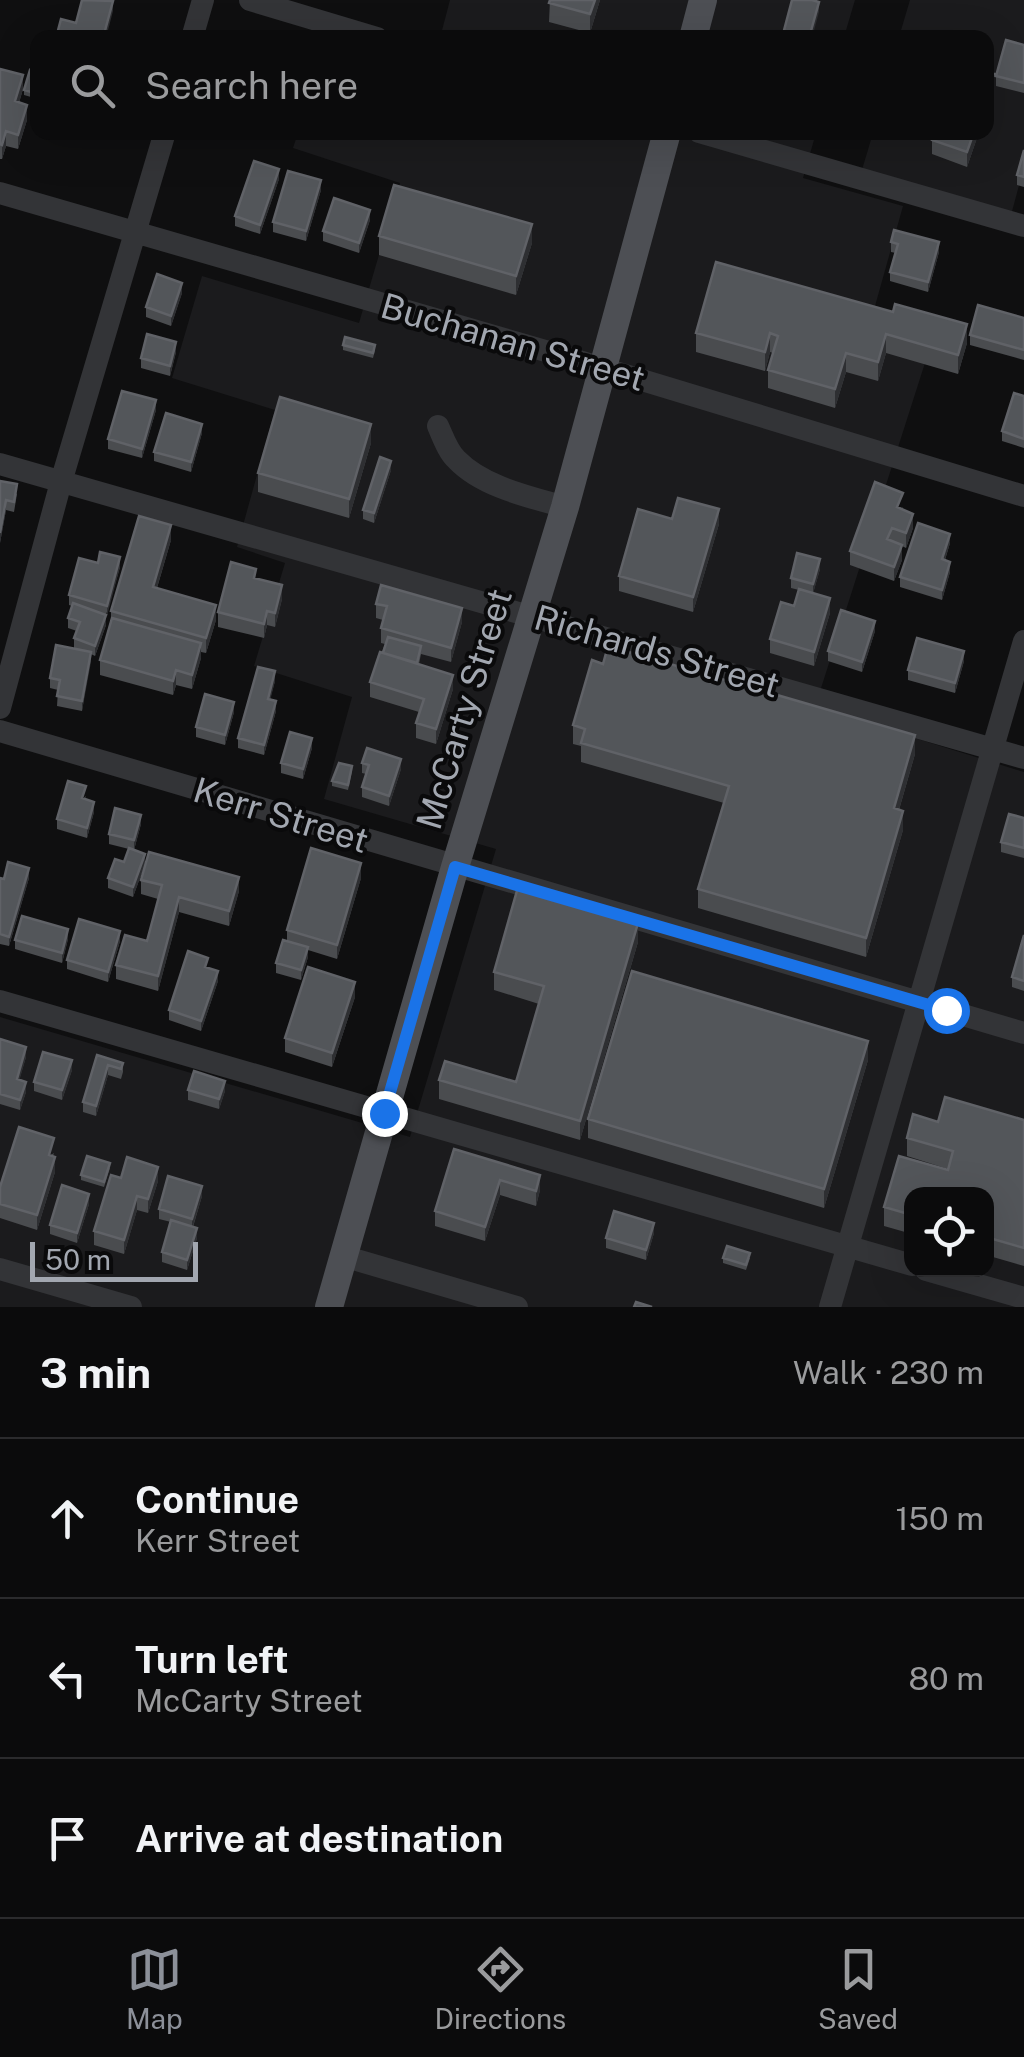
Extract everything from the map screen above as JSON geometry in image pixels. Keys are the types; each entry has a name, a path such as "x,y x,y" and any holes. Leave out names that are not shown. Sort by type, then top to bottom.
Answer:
{"main road":[{"path":"695,30 703,0"},
{"name":"McCarty Street","path":"329,1307 455,867 564,507 666,140"}],"street":[{"path":"194,30 203,0"},
{"path":"250,0 350,30"},
{"path":"0,708 163,140"},
{"path":"727,140 1024,226"},
{"name":"Buchanan Street","path":"0,193 603,368 1024,496"},
{"path":"438,426 454,459 470,470 514,492 564,507"},
{"name":"Richards Street","path":"0,464 1024,758"},
{"path":"830,1307 1024,641"},
{"name":"Kerr Street","path":"0,732 1024,1032"},
{"path":"0,1001 904,1263"},
{"path":"343,1256 516,1307"},
{"path":"0,1269 130,1307"},
{"path":"950,1277 1024,1298"}],"shaded area":[{"path":"450,0 855,0 846,30 442,30"},
{"path":"910,0 1024,0 1024,167 1011,215 861,173 871,140 994,140 994,30 901,30"},
{"path":"296,140 814,140 803,178 903,206 870,324 932,341 815,707 1024,772 1024,1307 0,1307 0,1017 410,1137 496,849 324,799 352,697 254,666 285,563 237,547 275,410 172,378 202,276 359,323 400,183 293,148"}],"building":[{"path":"82,0 113,1 105,30 58,30 61,19 76,23"},
{"path":"595,0 590,14 549,3"},
{"path":"792,0 819,2 811,30 784,30"},
{"path":"1006,40 1024,45 1024,83 996,76"},
{"path":"0,69 23,75 15,101 27,105 18,135 6,131 2,145 0,144"},
{"path":"30,70 30,92 24,90"},
{"path":"932,140 971,140 967,152"},
{"path":"1024,150 1024,177 1017,175"},
{"path":"254,161 279,169 260,225 235,216"},
{"path":"288,171 321,180 306,231 273,222"},
{"path":"394,185 532,224 516,276 379,236"},
{"path":"334,198 370,210 359,243 323,231"},
{"path":"894,230 939,242 928,282 890,272 898,244 891,242"},
{"path":"716,262 893,312 895,304 967,324 958,355 886,334 878,362 846,353 835,389 768,370 778,336 770,333 765,352 696,333"},
{"path":"157,274 182,283 171,316 146,307"},
{"path":"978,305 1024,318 1024,350 970,335"},
{"path":"147,334 176,342 170,366 141,358"},
{"path":"345,337 375,345 373,353 343,345"},
{"path":"122,391 156,400 142,449 108,439"},
{"path":"1014,393 1024,396 1024,439 1002,431"},
{"path":"280,397 371,424 349,499 258,473"},
{"path":"166,413 202,424 191,462 154,452"},
{"path":"380,457 391,461 374,513 363,510"},
{"path":"0,481 17,484 14,502 6,500 0,533"},
{"path":"875,482 903,493 897,507 913,514 906,533 892,528 887,539 902,545 894,567 850,551"},
{"path":"678,498 719,509 693,597 619,576 638,509 672,519"},
{"path":"139,516 171,525 153,587 216,605 206,638 111,611"},
{"path":"918,523 950,534 942,559 950,562 942,590 900,577"},
{"path":"100,552 120,557 107,606 69,595 79,558 98,563"},
{"path":"797,553 820,559 813,584 791,578"},
{"path":"231,562 256,569 254,578 282,585 275,613 267,611 264,624 218,612"},
{"path":"381,585 462,608 451,648 381,628 387,606 376,604"},
{"path":"799,589 830,598 814,652 770,639 781,602 794,606"},
{"path":"73,603 106,615 95,646 74,638 80,622 68,618"},
{"path":"841,610 875,621 862,662 828,651"},
{"path":"112,618 201,643 192,675 176,670 173,681 100,660"},
{"path":"388,637 421,646 417,663 383,653"},
{"path":"917,638 964,651 955,683 908,670"},
{"path":"56,645 91,652 82,701 57,696 60,680 50,678"},
{"path":"608,646 915,735 894,808 903,811 866,938 698,889 729,786 581,743 585,729 573,725 592,660 603,664"},
{"path":"380,652 453,675 436,729 416,723 424,699 370,682"},
{"path":"258,667 275,671 268,699 276,701 264,745 238,738"},
{"path":"205,694 234,702 225,735 196,727"},
{"path":"290,732 312,738 303,769 281,763"},
{"path":"367,748 401,759 389,796 362,787 369,765 362,763"},
{"path":"339,763 352,766 348,785 332,781"},
{"path":"68,781 86,786 82,798 94,802 87,828 57,819"},
{"path":"115,808 141,815 134,840 109,834"},
{"path":"1009,814 1024,818 1024,848 1001,842"},
{"path":"129,848 145,854 133,887 108,878 115,859 124,862"},
{"path":"311,848 361,863 337,945 287,930"},
{"path":"149,852 239,877 229,911 179,897 158,976 116,965 125,935 147,941 162,885 141,880"},
{"path":"8,862 29,868 9,937 0,934 0,878 4,879"},
{"path":"518,887 638,923 580,1121 439,1080 445,1061 516,1082 544,986 494,972"},
{"path":"22,916 68,929 62,953 15,940"},
{"path":"79,919 120,931 108,972 67,960"},
{"path":"1024,935 1024,981 1012,977"},
{"path":"283,940 308,947 301,970 276,963"},
{"path":"188,951 208,958 205,967 218,971 201,1021 169,1010"},
{"path":"308,967 355,982 332,1053 285,1038"},
{"path":"632,971 868,1041 824,1189 588,1119"},
{"path":"0,1039 26,1047 17,1079 26,1082 20,1100 0,1094"},
{"path":"43,1052 72,1060 62,1090 34,1082"},
{"path":"97,1055 123,1063 121,1069 108,1065 96,1106 83,1102"},
{"path":"194,1071 225,1081 219,1099 188,1090"},
{"path":"945,1097 1024,1120 1024,1248 994,1239 994,1187 904,1187 904,1213 884,1207 899,1156 948,1170 953,1151 907,1138 913,1114 938,1122"},
{"path":"19,1127 54,1138 49,1155 55,1157 37,1215 0,1204 0,1187"},
{"path":"454,1149 540,1175 536,1191 500,1180 485,1227 435,1211"},
{"path":"87,1156 110,1163 104,1182 81,1175"},
{"path":"127,1157 158,1167 148,1199 137,1196 124,1240 94,1231 111,1175 121,1178"},
{"path":"168,1176 202,1186 192,1219 159,1209"},
{"path":"62,1185 89,1194 77,1233 50,1225"},
{"path":"614,1211 654,1223 646,1250 606,1238"},
{"path":"171,1220 197,1228 187,1260 162,1252"},
{"path":"727,1246 750,1253 746,1265 723,1258"}],"route":[{"path":"384,1113 455,867 946,1010"}]}
